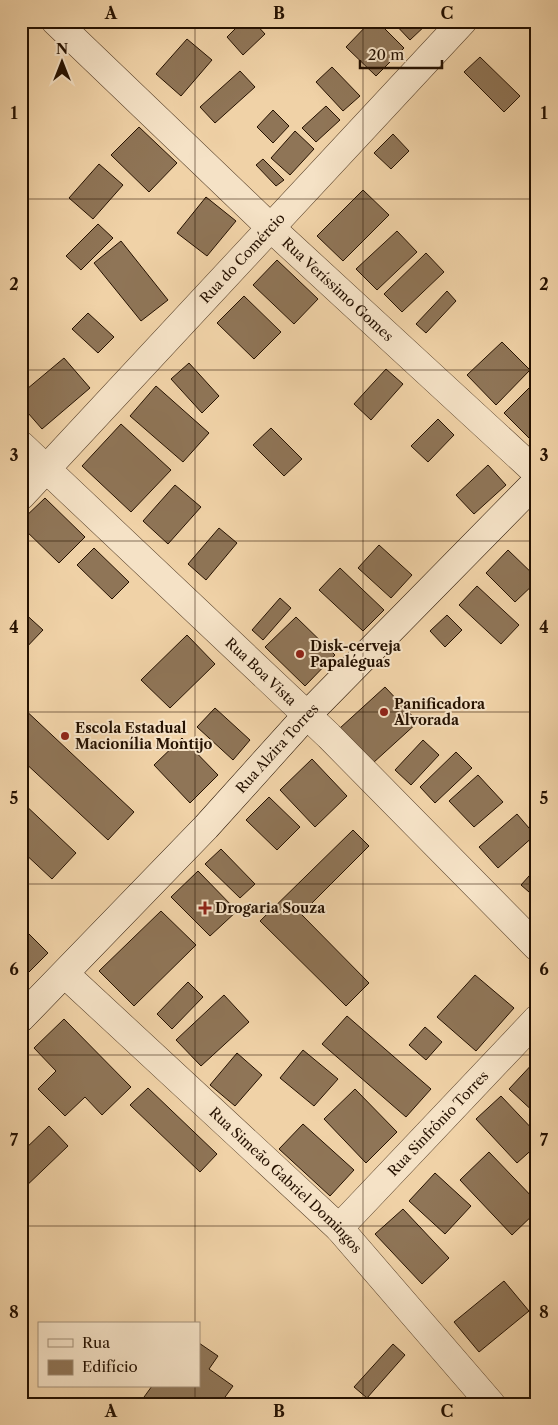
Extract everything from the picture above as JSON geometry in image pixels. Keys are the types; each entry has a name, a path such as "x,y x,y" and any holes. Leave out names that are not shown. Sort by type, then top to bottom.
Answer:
{"street":[{"name":"Rua Veríssimo Gomes","path":"55,21 271,228 537,473"},
{"name":"Rua do Comércio","path":"21,496 463,21"},
{"name":"Rua Boa Vista","path":"21,445 329,736 537,947"},
{"name":"Rua Alzira Torres","path":"21,1018 206,827 306,716 537,481"},
{"name":"Rua Simeão Gabriel Domingos","path":"65,974 339,1228 491,1404"},
{"name":"Rua Sinfrônio Torres","path":"339,1228 537,1019"}],"building":[{"path":"243,21 253,21 265,34 243,55 227,37"},
{"path":"371,21 377,21 404,48 376,76 346,47"},
{"path":"392,21 427,21 428,23 410,40"},
{"path":"187,39 212,60 181,96 156,74"},
{"path":"480,57 520,96 504,112 464,72"},
{"path":"332,67 360,96 343,111 316,82"},
{"path":"240,71 255,87 215,123 200,107"},
{"path":"326,106 340,120 316,142 302,128"},
{"path":"273,110 289,126 273,143 257,127"},
{"path":"139,127 177,163 149,192 111,155"},
{"path":"295,131 314,149 290,175 271,158"},
{"path":"393,134 409,151 391,169 374,153"},
{"path":"263,159 284,180 276,186 256,165"},
{"path":"99,164 123,185 93,219 69,198"},
{"path":"363,190 389,215 343,261 317,236"},
{"path":"206,197 236,221 207,256 177,233"},
{"path":"98,224 113,238 81,270 66,256"},
{"path":"397,231 417,252 377,290 356,269"},
{"path":"121,241 168,300 141,321 94,263"},
{"path":"426,253 444,272 402,312 384,294"},
{"path":"277,260 318,299 294,324 253,285"},
{"path":"447,291 456,301 426,333 416,324"},
{"path":"244,296 281,332 254,359 217,323"},
{"path":"88,313 114,337 98,353 72,329"},
{"path":"502,342 530,370 496,405 467,375"},
{"path":"64,358 90,388 42,429 21,405 21,394"},
{"path":"189,363 219,396 202,413 171,379"},
{"path":"386,369 403,384 371,420 354,404"},
{"path":"156,386 209,433 183,462 130,416"},
{"path":"529,388 537,396 537,446 504,413"},
{"path":"438,419 454,435 428,462 411,446"},
{"path":"121,424 171,470 131,512 82,466"},
{"path":"271,428 302,459 284,476 253,445"},
{"path":"488,465 506,485 474,514 456,495"},
{"path":"175,485 201,507 168,544 143,521"},
{"path":"45,498 85,537 59,563 21,526 21,521"},
{"path":"219,528 237,543 206,580 188,564"},
{"path":"379,545 412,575 391,598 358,568"},
{"path":"94,548 129,582 112,599 77,565"},
{"path":"508,550 537,578 537,581 515,602 486,573"},
{"path":"340,568 384,610 363,631 319,590"},
{"path":"477,586 519,625 501,644 459,605"},
{"path":"280,598 291,608 263,640 252,630"},
{"path":"21,610 43,630 21,653"},
{"path":"447,615 462,630 445,647 430,631"},
{"path":"296,617 335,655 305,686 265,647"},
{"path":"187,635 215,664 170,708 141,680"},
{"path":"385,687 418,722 373,763 340,728"},
{"path":"21,706 134,812 108,840 21,759"},
{"path":"215,708 250,740 233,760 197,727"},
{"path":"182,738 218,775 190,803 154,765"},
{"path":"423,740 439,755 411,785 395,770"},
{"path":"456,752 472,768 435,803 420,787"},
{"path":"312,759 347,796 315,827 280,790"},
{"path":"478,775 503,802 474,827 449,801"},
{"path":"269,797 300,827 277,850 246,820"},
{"path":"21,801 76,853 52,879 21,850"},
{"path":"517,814 535,835 498,868 479,847"},
{"path":"353,830 369,846 301,914 369,983 346,1006 260,921"},
{"path":"221,849 255,884 240,898 205,864"},
{"path":"537,867 537,899 521,885"},
{"path":"198,871 237,911 210,936 171,897"},
{"path":"161,911 196,945 134,1006 99,971"},
{"path":"21,926 48,953 26,975 21,970"},
{"path":"475,975 514,1008 476,1051 437,1017"},
{"path":"188,982 203,997 172,1029 157,1014"},
{"path":"224,995 249,1022 201,1066 176,1040"},
{"path":"347,1016 431,1089 406,1117 322,1044"},
{"path":"64,1019 131,1087 102,1115 85,1097 65,1116 38,1089 56,1071 34,1048"},
{"path":"425,1027 442,1042 426,1060 409,1045"},
{"path":"303,1050 338,1079 314,1106 280,1078"},
{"path":"237,1053 262,1075 235,1106 210,1085"},
{"path":"537,1061 537,1115 509,1089"},
{"path":"148,1088 217,1154 200,1172 130,1105"},
{"path":"355,1089 397,1132 366,1163 324,1119"},
{"path":"501,1096 537,1134 537,1145 517,1163 476,1119"},
{"path":"303,1124 354,1170 330,1196 279,1149"},
{"path":"49,1126 68,1146 21,1191 21,1153"},
{"path":"489,1152 537,1202 537,1211 512,1235 460,1180"},
{"path":"435,1173 471,1206 445,1234 409,1201"},
{"path":"403,1209 449,1258 422,1284 375,1234"},
{"path":"504,1281 529,1311 479,1352 454,1322"},
{"path":"200,1344 218,1356 209,1369 233,1386 220,1404 186,1402 185,1404 139,1404 151,1388 200,1388"},
{"path":"393,1344 405,1355 367,1398 354,1387"}],"place":[{"name":"Disk-cerveja Papaléguas","path":"300,654"},
{"name":"Panificadora Alvorada","path":"384,712"},
{"name":"Escola Estadual Macionília Montijo","path":"65,736"},
{"name":"Drogaria Souza","path":"205,908"}]}
